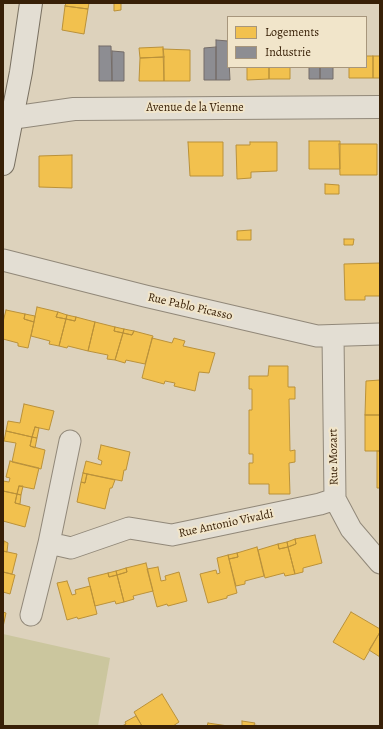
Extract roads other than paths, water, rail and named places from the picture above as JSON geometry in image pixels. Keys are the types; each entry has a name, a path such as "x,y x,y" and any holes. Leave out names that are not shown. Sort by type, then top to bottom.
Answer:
{"street":[{"path":"3,164 7,118 21,72 31,3"},
{"name":"Avenue de la Vienne","path":"7,118 74,109 380,107"},
{"name":"Rue Pablo Picasso","path":"3,260 256,323 318,336 380,334"},
{"name":"Rue Mozart","path":"333,336 335,499 351,528 380,563"},
{"path":"31,615 49,543 70,441"},
{"name":"Rue Antonio Vivaldi","path":"49,543 71,548 129,528 172,535 320,504 335,499"}]}
